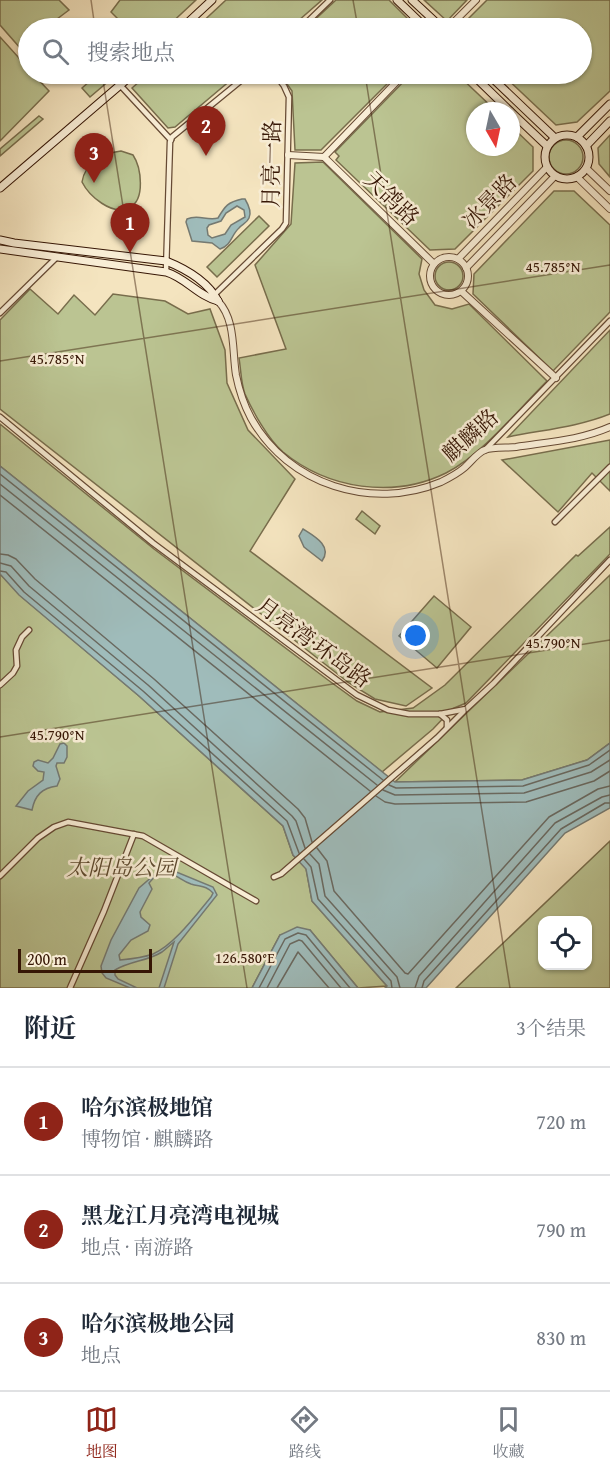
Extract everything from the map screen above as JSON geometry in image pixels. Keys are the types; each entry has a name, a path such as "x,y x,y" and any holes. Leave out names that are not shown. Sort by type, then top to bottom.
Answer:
{"main road":[{"path":"193,18 212,0"},
{"path":"397,0 416,18"},
{"path":"412,0 431,18"},
{"path":"483,84 502,102"},
{"path":"498,84 555,138"},
{"path":"0,188 120,85"},
{"path":"577,137 610,104"},
{"path":"520,120 547,146"},
{"path":"586,146 610,121"},
{"path":"562,135 577,137 586,146 589,161 586,168 577,177 562,179 555,176 547,167 544,153 547,146 562,135"},
{"name":"麒麟路","path":"0,240 166,261 195,277 214,298"},
{"name":"麒麟路","path":"0,249 166,272 214,298"}],"street":[{"path":"311,18 330,0"},
{"path":"458,18 476,0"},
{"path":"166,272 171,140 237,84"},
{"name":"月亮一路","path":"214,298 286,223 289,97 283,84"},
{"path":"288,156 324,157 394,84"},
{"path":"120,85 171,140"},
{"name":"天鸽路","path":"324,157 434,264"},
{"name":"冰景路","path":"458,259 547,167"},
{"path":"586,168 610,191"},
{"name":"冰景路","path":"466,268 555,176"},
{"path":"577,177 610,209"},
{"path":"0,313 57,257"},
{"path":"443,258 458,259 466,268 468,280 461,291 450,295 444,294 434,287 430,276 434,264 443,258"},
{"path":"461,291 556,378"},
{"name":"麒麟路","path":"214,298 225,312 231,329 238,385 252,419 276,451 296,468 338,488 359,493 407,492 444,480 461,470 484,450 610,321"},
{"name":"月亮湾·环岛路","path":"0,417 153,543 357,695 388,710 409,714 440,714 466,709"},
{"path":"484,450 572,439 610,427"},
{"path":"555,522 610,467"},
{"path":"274,877 437,738 494,683 610,560"},
{"path":"0,685 14,673 17,666 16,650 22,637 29,630"},
{"path":"440,714 447,720 447,728"},
{"path":"0,876 38,838 54,827 68,822 143,836 256,901"},
{"path":"69,988 104,911 134,834"}],"green space":[{"path":"0,0 59,0 69,10 58,18 18,18 18,46 0,25"},
{"path":"120,0 196,0 177,18 117,18 111,12"},
{"path":"226,0 322,0 301,18 207,18"},
{"path":"336,0 389,0 407,18 317,18"},
{"path":"424,0 467,0 450,18 444,18"},
{"path":"487,0 610,0 610,91 577,122 556,125 513,84 592,84 592,18 469,18"},
{"path":"0,37 18,57 18,84 42,84 49,91 0,141"},
{"path":"87,84 105,84 90,97 82,88"},
{"path":"137,84 226,84 175,127 168,128 132,88"},
{"path":"287,84 387,84 321,150 295,150 292,91"},
{"path":"401,84 468,84 487,102 466,102 466,156 520,156 520,135 533,147 533,171 455,249 430,250 336,160 339,156 335,152"},
{"path":"39,116 43,119 0,156 0,149"},
{"path":"610,135 610,177 599,164 598,148"},
{"path":"566,140 578,145 583,157 578,169 566,174 554,169 549,157 554,145"},
{"path":"121,151 133,155 140,175 138,198 129,208 122,210 102,203 82,182 87,169 96,160"},
{"path":"323,162 422,259 419,274 424,290 435,305 452,309 469,304 547,381 473,455 446,473 426,481 383,488 340,482 320,475 301,465 277,447 261,425 244,390 239,358 286,349 255,265 291,224 295,163"},
{"path":"554,191 574,191 610,225 610,312 553,371 473,294 474,274"},
{"path":"259,216 269,226 217,277 207,267"},
{"path":"449,262 459,266 463,276 459,286 449,290 439,286 435,276 439,266"},
{"path":"30,289 58,314 74,295 95,315 113,294 165,301 188,314 210,309 225,350 227,383 248,430 295,479 250,551 432,688 406,706 375,699 349,683 0,409 0,320"},
{"path":"610,330 610,414 573,425 508,437"},
{"path":"0,424 154,549 357,701 380,712 413,708 445,685 576,555 578,556 610,527 610,554 466,703 452,709 433,729 382,772 0,466"},
{"path":"610,440 610,491 592,473 558,512 502,460"},
{"path":"362,511 380,526 375,534 356,519"},
{"name":"太阳岛公园","path":"0,574 21,596 139,696 283,826 293,855 306,868 312,901 387,986 358,988 310,930 280,935 252,988 0,988"},
{"path":"610,575 610,743 587,760 522,780 395,782"},
{"path":"434,596 471,627 437,668 399,636"},
{"path":"610,841 610,988 456,988"}],"water":[{"path":"245,199 250,216 227,245 220,249 212,243 192,241 187,219 218,218 227,205","holes":["237,206 244,210 245,217 231,225 225,234 212,238 208,235 209,225 221,221 226,213"]},
{"path":"0,466 395,782 522,780 587,760 610,743 610,808 565,833 426,988 385,988 387,986 312,901 306,869 293,855 283,826 139,696 19,595 0,574"},
{"path":"303,529 317,538 324,546 325,556 322,561 304,547 299,536"},
{"path":"64,743 67,746 67,757 64,763 57,763 60,779 57,786 47,788 40,793 32,810 16,806 28,791 43,780 44,772 38,771 33,766 34,762 38,760 48,763 60,744"},
{"path":"161,869 174,871 213,887 217,895 178,944 164,988 159,988 174,942 157,955 115,970 118,979 137,988 130,988 106,978 102,973 101,966 111,940 139,888","holes":["158,873 168,873 213,893 184,929 161,950 145,956 120,960 119,955 131,940 148,931 150,925 141,917 140,912 152,889 149,883"]},
{"path":"297,927 310,930 358,988 252,988 280,935"}],"place":[{"name":"黑龙江月亮湾电视城","path":"206,156"},
{"name":"哈尔滨极地公园","path":"94,183"},
{"name":"哈尔滨极地馆","path":"130,253"}]}
